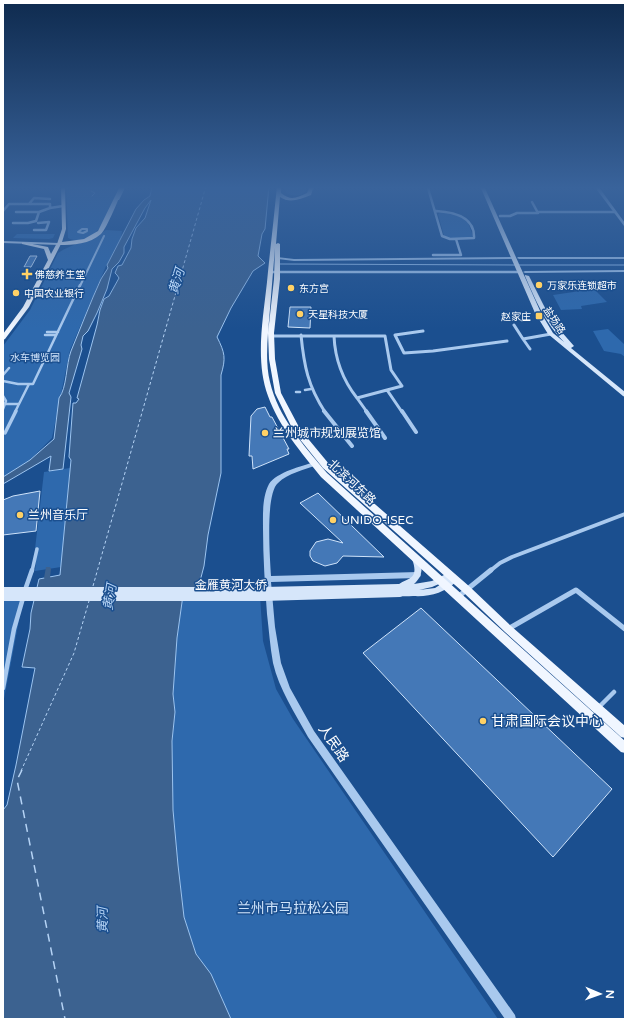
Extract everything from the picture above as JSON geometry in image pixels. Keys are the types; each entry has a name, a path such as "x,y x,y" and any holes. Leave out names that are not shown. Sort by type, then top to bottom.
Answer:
{"highway":[{"path":"62,234 59,244 81,242 98,234"}],"main road":[{"name":"北滨河东路","path":"276,234 271,260 273,271 271,336 273,370 278,393 285,408 303,438 318,457 448,581"},
{"name":"北滨河东路","path":"280,234 278,259 273,271 264,354 267,383 276,406 289,432 315,464 416,559 448,581 508,630 625,733"},
{"name":"盐场路","path":"505,234 544,313 560,336 625,390"},
{"name":"盐场路","path":"507,234 517,259"},
{"path":"3,242 59,244 26,307 3,338"},
{"path":"24,243 46,248 51,260"},
{"name":"盐场路","path":"522,270 538,313 551,334 625,395"},
{"path":"399,590 413,582 418,575 419,566 416,559"},
{"name":"金雁黄河大侨","path":"3,591 437,591 448,581"},
{"name":"金雁黄河大侨","path":"3,597 263,597 399,590"},
{"name":"北滨河东路","path":"463,593 625,748"}],"street":[{"path":"441,234 442,236 450,239 456,239 474,238 474,234"},
{"path":"3,381 33,384 104,236"},
{"path":"433,255 462,255 456,239"},
{"path":"278,259 625,258"},
{"path":"273,271 522,270 625,272"},
{"path":"514,325 530,349"},
{"path":"423,331 395,335 404,354 507,341"},
{"path":"46,333 57,333"},
{"path":"523,339 551,334"},
{"path":"301,335 304,359 311,389 324,411 352,446"},
{"path":"271,336 384,336 391,370 402,384 400,387 357,398"},
{"path":"334,336 334,350 337,366 349,388 385,438"},
{"path":"3,375 9,368"},
{"path":"5,433 29,384"},
{"path":"305,390 311,389"},
{"path":"386,390 416,432"},
{"path":"3,396 6,401 3,409"},
{"path":"5,404 19,404"},
{"name":"人民路","path":"315,464 278,479 268,493 266,510 268,580 273,645 286,688 311,734 511,1019"},
{"path":"463,593 500,563 512,557 625,514"},
{"path":"3,688 14,629 32,571 37,549"},
{"path":"268,580 418,575"},
{"path":"508,630 576,590 625,629"},
{"path":"597,709 614,692"}],"green space":[{"path":"17,234 55,234 53,238 49,239 13,238"},
{"path":"68,234 94,234 88,238 80,240 68,238"},
{"name":"水车博览园","path":"100,234 122,234 70,350 52,438 30,460 3,477 3,346 30,310 58,253"},
{"path":"443,234 472,234 473,236 471,238 449,238 444,236"},
{"path":"594,289 607,302 581,306 582,309 561,310 553,295"},
{"path":"608,329 625,345 625,357 621,354 604,351 593,331"},
{"path":"70,468 61,567 35,571 37,549 35,549 44,472"},
{"name":"兰州市马拉松公园","path":"183,595 260,596 263,641 276,689 293,719 498,1019 231,1019 211,974 196,954 184,917 178,865 173,810 172,741 175,712 173,694 177,638"},
{"path":"3,599 23,599 3,704"}],"water":[{"path":"123,234 131,234 124,247 124,253 119,262 112,269 107,289 97,313 88,331 83,336 81,345 82,349 69,393 71,397 63,469 49,471 51,456 3,484 3,477 30,460 54,439 59,398 64,388 71,351 101,279 108,268 107,265"},
{"name":"黄河","path":"134,234 262,234 258,256 265,263 253,271 231,308 217,337 222,347 224,356 224,364 221,375 221,473 208,535 204,566 199,585 183,595 177,638 173,694 175,712 172,741 173,810 184,917 196,954 211,974 231,1019 3,1019 3,810 7,805 35,668 22,667 30,629 31,613 39,579 60,575 71,460 69,457 73,403 76,403 79,399 77,398 100,310 104,299 109,296 119,278 115,273 118,266 122,265 131,248"}],"building":[{"path":"30,256 37,256 31,267 24,267"},
{"name":"天星科技大厦","path":"290,307 311,307 310,328 288,327"},
{"name":"兰州城市规划展览馆","path":"265,407 289,449 287,449 289,454 253,469 252,456 249,456 251,416 257,409"},
{"name":"兰州音乐厅","path":"40,491 36,531 3,535 3,500 13,496"},
{"name":"UNIDO-ISEC","path":"318,493 384,557 343,556 337,563 325,566 313,561 310,556 310,551 316,542 328,539 343,543 300,503"},
{"name":"甘肃国际会议中心","path":"421,608 612,789 553,857 363,653"}],"waterway":[{"path":"279,264 515,265"},
{"path":"519,265 625,265"},
{"path":"48,569 47,578 52,583"}],"ferry route":[{"path":"93,586 193,234"},
{"path":"21,771 74,653 89,601"},
{"path":"22,770 17,780 65,1019"}],"place":[{"name":"佛慈养生堂","path":"27,274"},
{"name":"万家乐连锁超市","path":"539,285"},
{"name":"东方宫","path":"291,288"},
{"name":"中国农业银行","path":"16,293"},
{"name":"天星科技大厦","path":"300,314"},
{"name":"赵家庄","path":"539,316"},
{"name":"兰州城市规划展览馆","path":"265,433"},
{"name":"兰州音乐厅","path":"20,515"},
{"name":"UNIDO-ISEC","path":"333,520"},
{"name":"甘肃国际会议中心","path":"483,721"}]}
